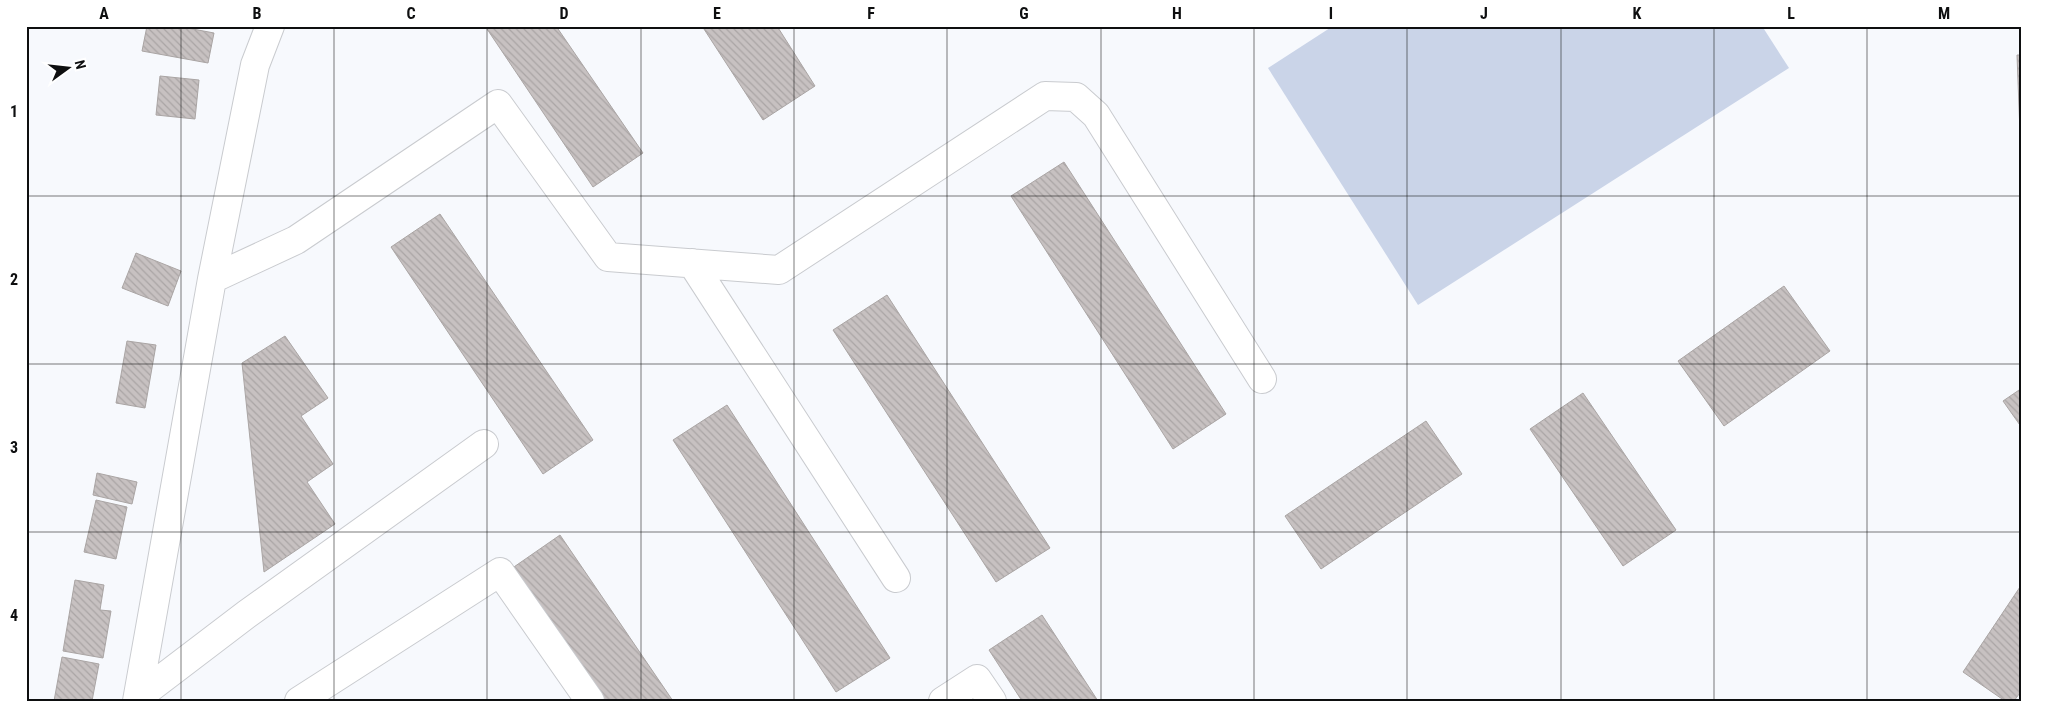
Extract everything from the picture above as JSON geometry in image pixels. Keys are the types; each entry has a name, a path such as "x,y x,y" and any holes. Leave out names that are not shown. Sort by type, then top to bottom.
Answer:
{"street":[{"path":"137,699 212,279 255,65 270,26"},
{"path":"212,279 296,240 498,104 608,257 779,270 1045,96 1076,97 1096,115 1262,379"},
{"path":"692,263 896,578"},
{"path":"137,699 247,614 484,444"},
{"path":"299,701 500,572 590,701"},
{"path":"943,701 977,678 992,701"}],"shaded area":[{"path":"1333,26 1762,26 1789,68 1418,305 1268,68"}],"building":[{"path":"147,26 177,26 214,33 208,63 142,51"},
{"path":"485,26 556,26 643,153 593,187"},
{"path":"702,26 777,26 815,86 763,120"},
{"path":"2017,55 2022,55 2021,159"},
{"path":"160,76 199,80 195,119 156,115"},
{"path":"1064,162 1226,414 1173,449 1011,196"},
{"path":"440,214 593,440 543,474 391,247"},
{"path":"136,253 181,271 168,306 122,288"},
{"path":"1784,286 1830,351 1724,426 1678,361"},
{"path":"887,295 1050,548 996,582 833,330"},
{"path":"285,336 328,398 301,416 333,464 307,482 335,524 264,572 242,363"},
{"path":"127,341 156,345 145,408 116,403"},
{"path":"2022,388 2022,428 2003,401"},
{"path":"1583,393 1676,530 1623,566 1530,429"},
{"path":"727,405 890,658 836,692 673,440"},
{"path":"1426,421 1462,474 1321,569 1285,516"},
{"path":"97,473 137,482 132,504 93,495"},
{"path":"96,500 127,507 116,559 84,552"},
{"path":"560,535 673,701 601,701 511,569"},
{"path":"75,580 104,585 100,610 111,611 103,658 63,651"},
{"path":"2022,584 2022,690 2014,701 2005,701 1963,672"},
{"path":"1042,615 1098,701 1022,701 989,650"},
{"path":"62,657 99,664 92,701 54,701"}]}
